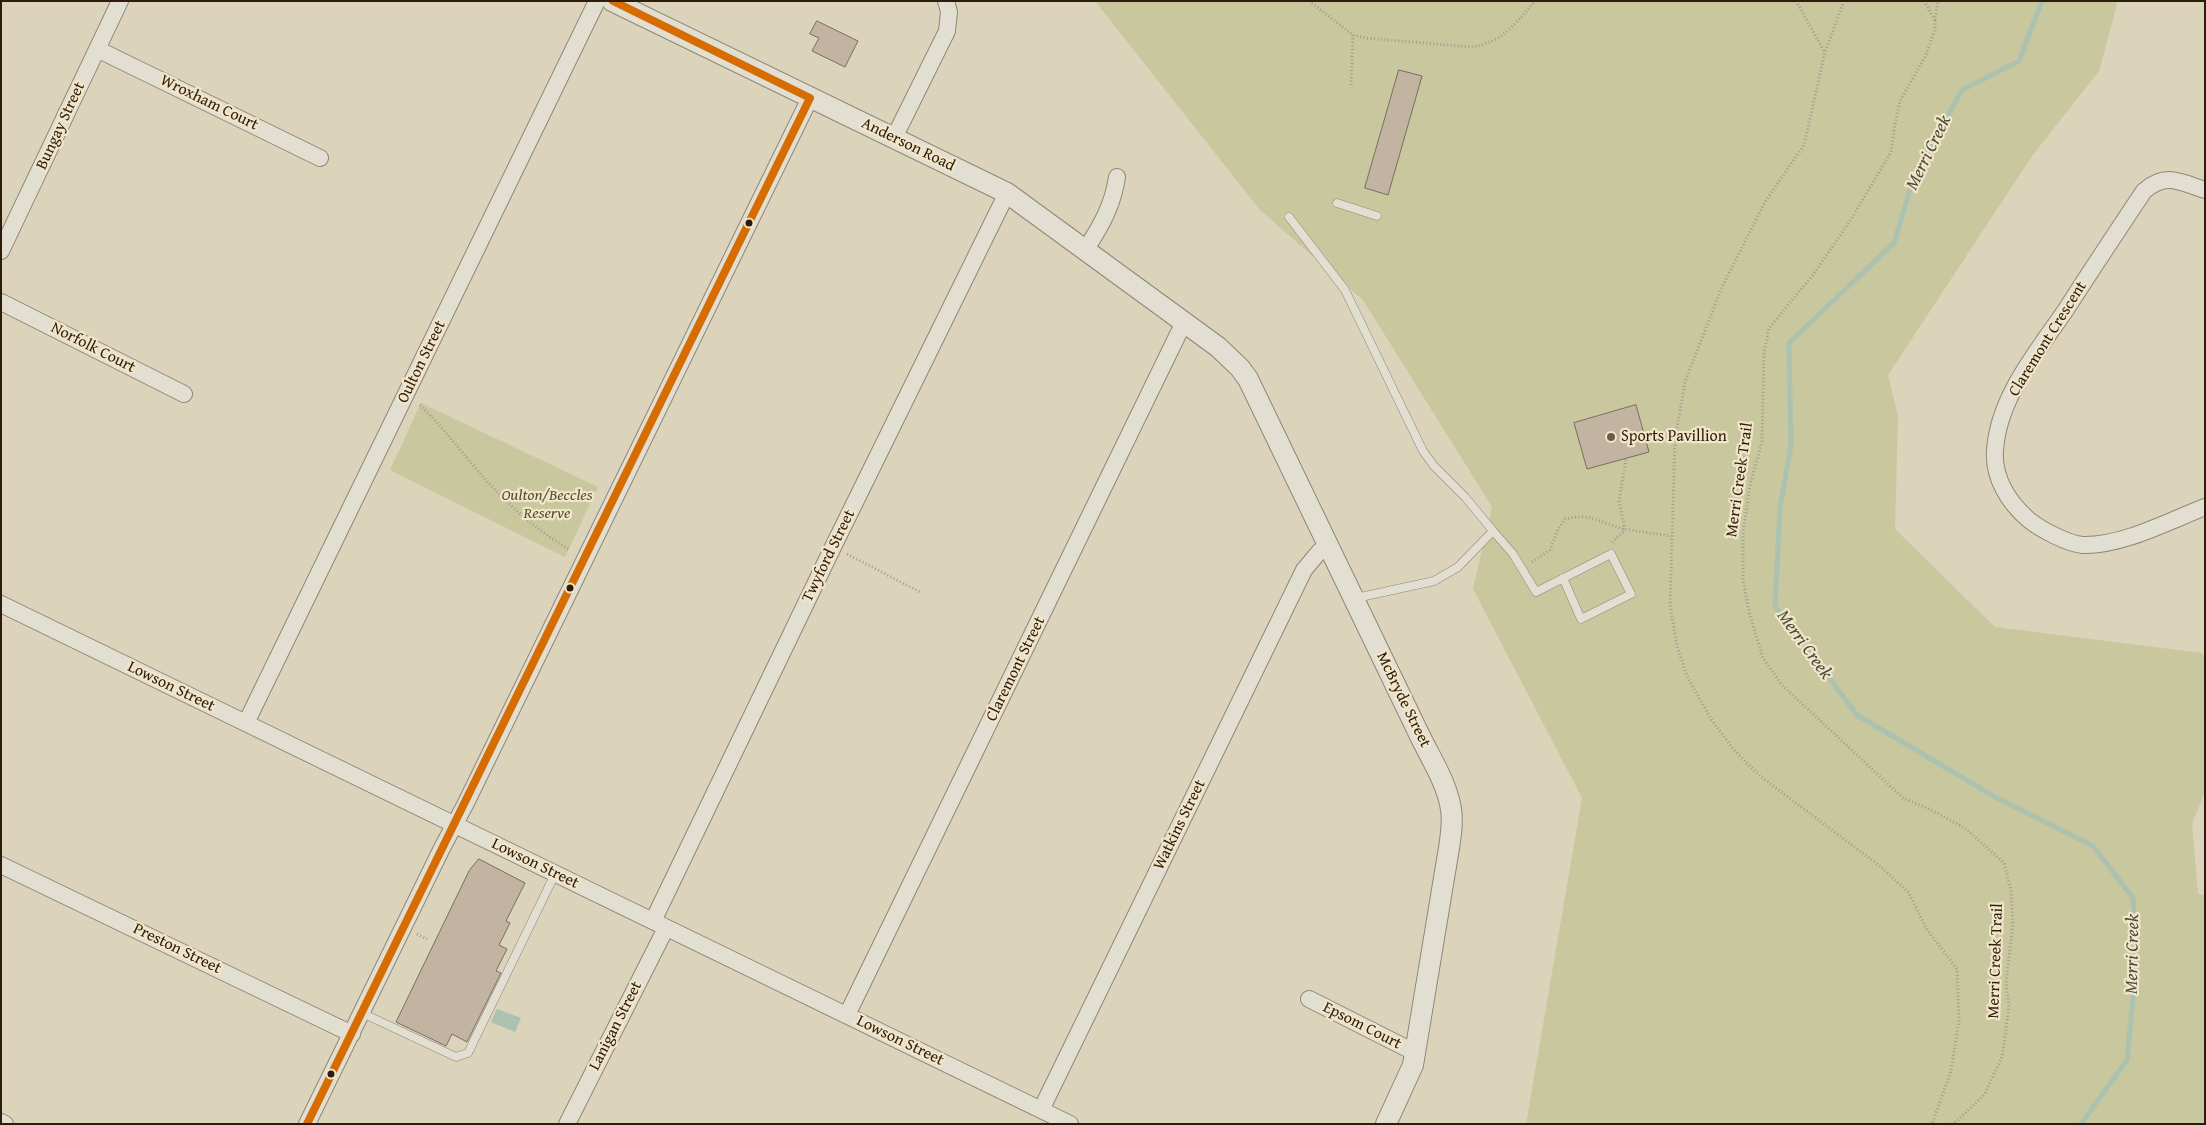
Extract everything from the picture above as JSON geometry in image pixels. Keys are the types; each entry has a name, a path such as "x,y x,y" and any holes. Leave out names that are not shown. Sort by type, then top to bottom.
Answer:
{"street":[{"name":"Bungay Street","path":"1,251 120,1"},
{"name":"Oulton Street","path":"246,723 598,1"},
{"name":"Anderson Road","path":"612,1 1007,193 1184,322"},
{"path":"894,138 947,31 949,12 946,1"},
{"name":"Wroxham Court","path":"97,49 320,158"},
{"path":"307,1124 810,98"},
{"path":"1086,249 1104,222 1112,202 1116,177"},
{"name":"Claremont Crescent","path":"2205,190 2168,178 2154,182 2144,191 2022,376 2002,415 1997,431 1995,453 1997,471 2005,493 2018,510 2034,524 2058,537 2081,545 2100,544 2142,532 2205,507"},
{"name":"Twyford Street","path":"659,925 833,547 1007,193"},
{"name":"Norfolk Court","path":"1,302 184,394"},
{"name":"McBryde Street","path":"1184,322 1218,347 1236,364 1248,379 1434,765 1450,806 1452,822 1449,848 1416,1053 1410,1075 1386,1124"},
{"name":"Claremont Street","path":"847,1016 1184,322"},
{"name":"Watkins Street","path":"1041,1110 1304,570 1318,552 1328,546"},
{"name":"Lowson Street","path":"1,604 1070,1124"},
{"name":"Preston Street","path":"1,866 352,1034"},
{"name":"Lanigan Street","path":"566,1124 659,925"},
{"name":"Epsom Court","path":"1309,999 1416,1053"},
{"path":"1,1122 5,1124"}],"lane":[{"path":"1337,203 1377,216"},
{"path":"1289,217 1346,290 1364,333 1423,451 1434,466 1465,497 1493,531 1522,568 1536,592 1563,578 1611,554 1631,594 1581,619 1563,578"},
{"path":"1354,598 1434,581 1458,567 1493,531"},
{"path":"362,1013 456,1057 468,1053 554,874"}],"path":[{"path":"1309,1 1353,35 1424,43 1479,46 1504,35 1535,1"},
{"path":"1796,1 1825,52"},
{"path":"1844,1 1825,52 1804,145 1765,202 1722,287 1684,382 1675,439 1670,604 1677,646 1688,676 1711,719 1734,750 1760,776 1880,867 1909,893 1926,928 1957,968 1959,1020 1951,1071 1932,1124"},
{"path":"1924,1 1935,20"},
{"name":"Merri Creek Trail","path":"1938,1 1935,29 1926,55 1900,101 1894,124 1891,152 1850,221 1813,275 1769,328 1764,353 1762,442 1750,485 1743,533 1743,571 1750,616 1763,658 1782,685 1903,798 1929,808 1965,828 2004,863 2011,890 2013,924 2006,982 2009,1007 2002,1057 1984,1095 1952,1124"},
{"path":"1351,85 1353,35"},
{"path":"420,405 443,427 506,501 524,518 570,550"},
{"path":"1611,542 1624,529 1619,501 1626,459"},
{"path":"1522,568 1550,550 1558,528 1565,520 1576,517 1588,517 1624,529 1671,536"},
{"path":"833,547 920,592"}],"green space":[{"path":"1095,1 2116,1 2117,5 2099,71 2032,156 1888,375 1898,416 1895,529 1995,627 2202,653 2205,660 2205,791 2192,824 2198,894 2205,895 2205,1124 1526,1124 1582,798 1473,589 1492,507 1363,300 1260,210"},
{"name":"Oulton/Beccles Reserve","path":"421,403 598,487 565,557 390,470"}],"shaded area":[{"path":"497,1009 521,1018 515,1032 491,1022"}],"building":[{"path":"817,21 858,41 845,67 812,51 819,38 810,34"},
{"path":"1399,70 1422,76 1388,195 1365,188"},
{"name":"Sports Pavillion","path":"1636,405 1649,452 1587,469 1574,423"},
{"path":"479,859 525,883 506,921 510,923 499,945 507,949 496,971 501,973 467,1042 452,1034 446,1046 396,1022 469,871"}],"waterway":[{"name":"Merri Creek","path":"2042,1 2019,61 1962,90 1913,179 1894,243 1789,343 1791,445 1780,507 1775,606 1857,715 1995,797 2093,846 2133,898 2136,968 2127,1060 2081,1124"}],"transit line":[{"path":"613,1 810,98"},
{"path":"307,1124 810,98"}],"place":[{"name":"Sports Pavillion","path":"1611,437"}]}
